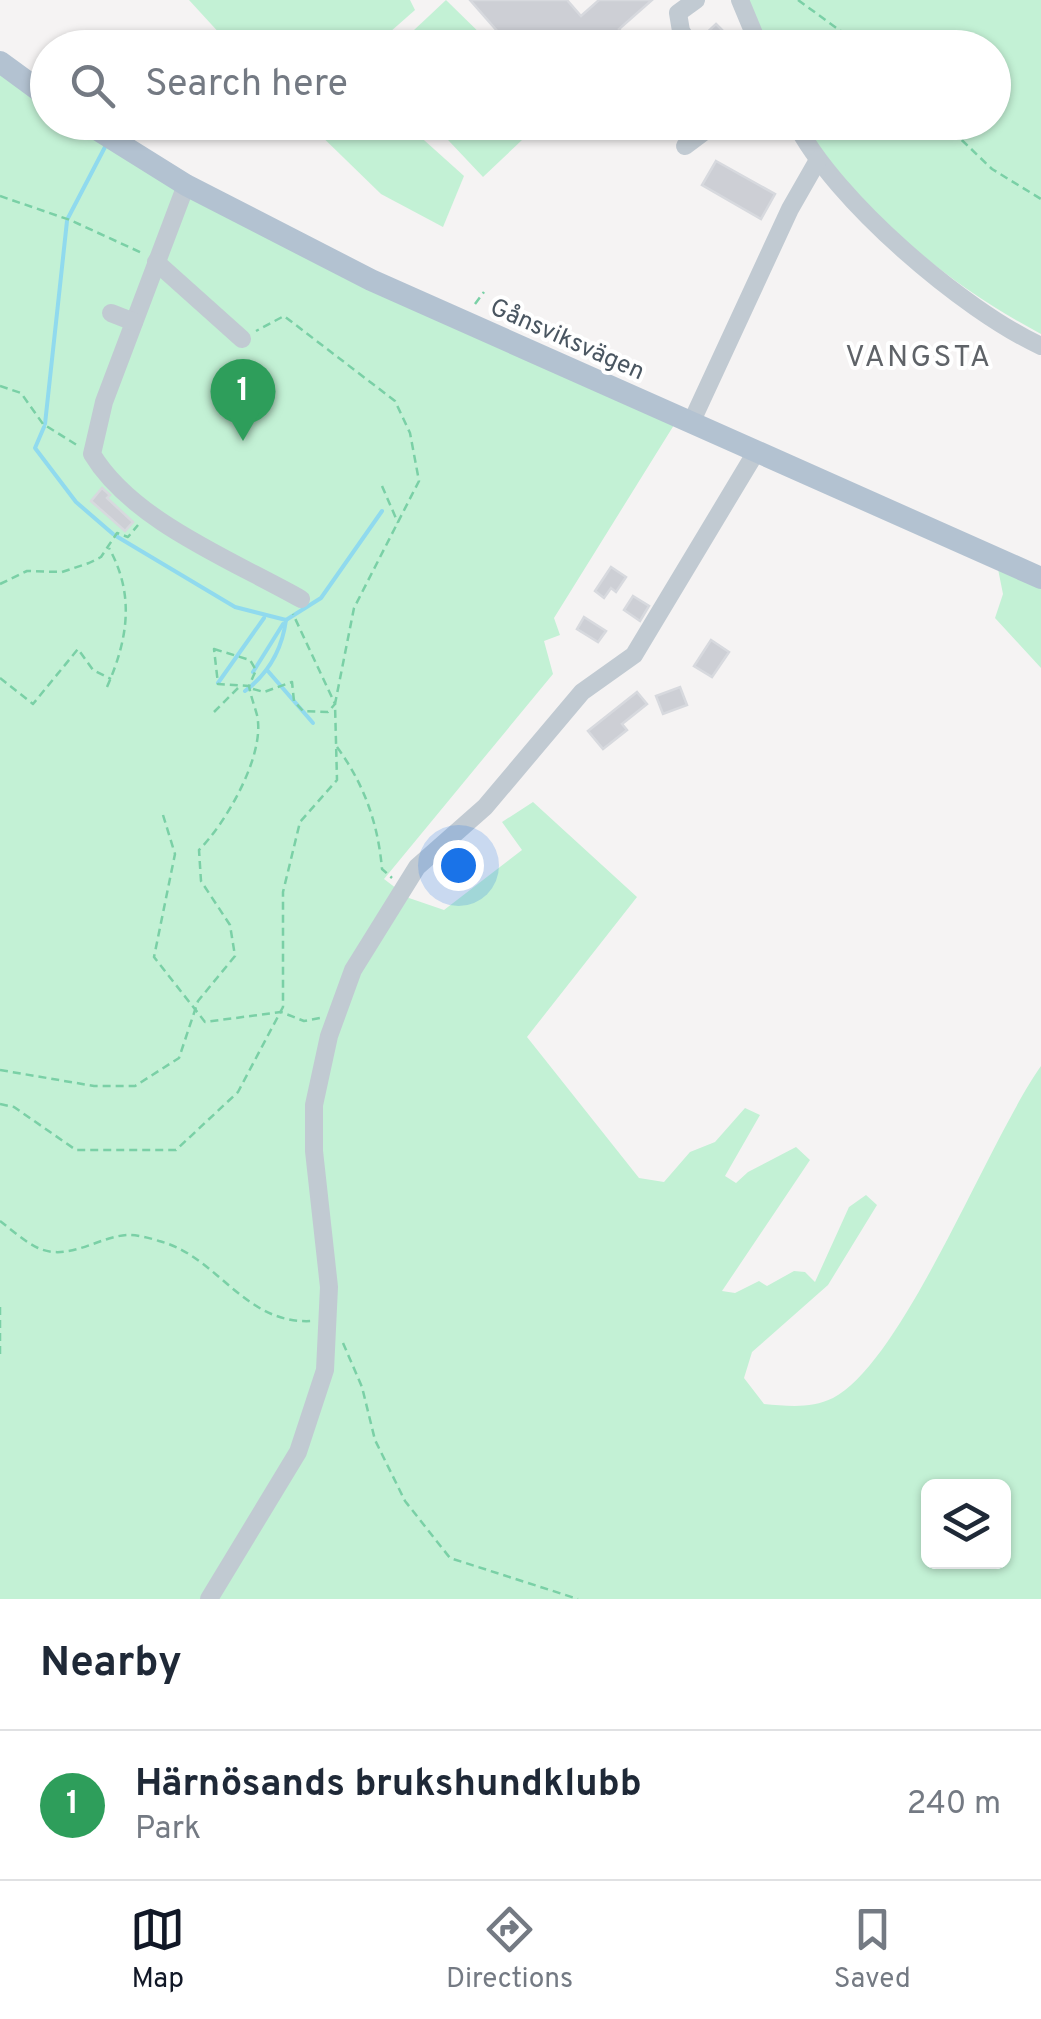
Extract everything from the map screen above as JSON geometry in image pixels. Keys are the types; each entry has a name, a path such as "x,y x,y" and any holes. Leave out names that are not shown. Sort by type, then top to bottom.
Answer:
{"main road":[{"path":"0,62 30,83"},
{"name":"Gånsviksvägen","path":"114,140 186,185 371,280 1041,578"}],"street":[{"path":"680,30 678,13 696,0"},
{"path":"740,0 752,30"},
{"path":"685,146 693,140"},
{"path":"806,140 818,160 909,252 1033,342 1041,358"},
{"path":"691,423 790,209 818,160"},
{"path":"186,185 104,402 92,454 109,483 148,512 297,606"},
{"path":"156,262 242,339"},
{"path":"112,313 134,322"},
{"path":"210,1599 264,1514 309,1427 324,1370 329,1320 313,1126 316,1088 353,970 416,867 485,807 582,692 634,655 756,452"}],"path":[{"path":"798,0 839,30"},
{"path":"962,140 992,169 1041,200"},
{"path":"0,196 70,220 156,262"},
{"path":"0,1104 14,1107 76,1150 176,1150 238,1092 281,1012 283,892 300,822 337,780 335,704 354,608 419,480 410,433 395,400 284,316 242,339"},
{"path":"0,386 20,393 42,424 92,454"},
{"path":"382,486 398,524"},
{"path":"0,584 26,571 62,572 101,557 116,533 128,537 148,512"},
{"path":"108,546 124,574 128,623 108,687"},
{"path":"297,606 296,620 335,704"},
{"path":"0,678 32,704 78,649 93,670 111,679"},
{"path":"0,1070 94,1086 135,1086 179,1058 195,1010 235,956 230,925 200,881 198,850 224,826 252,755 257,715 249,702 250,687 256,668 250,660 214,649 218,683 250,687 264,692 292,682 294,701 303,711 328,712 335,704"},
{"path":"214,712 239,687"},
{"path":"336,746 362,781 380,844 382,869 402,887"},
{"path":"163,814 175,854 154,957 205,1022 281,1012 304,1021 336,1015"},
{"path":"0,1221 41,1250 84,1250 126,1235 163,1241 208,1267 232,1292 290,1322 329,1320 362,1387 375,1440 405,1500 450,1558 578,1599"},
{"path":"0,1307 0,1355"}],"green space":[{"path":"189,0 410,0 415,10 392,30 216,30"},
{"path":"446,0 477,30 414,30"},
{"path":"747,0 1041,0 1041,334 972,293 908,244 851,187 815,140 1011,140 1011,30 760,30"},
{"path":"0,69 30,90 30,140 112,140 674,425 554,618 560,635 544,641 553,674 384,879 409,898 444,910 522,850 502,822 533,802 637,897 527,1037 639,1178 664,1182 690,1152 715,1142 745,1108 760,1115 725,1176 736,1183 748,1172 796,1147 810,1160 722,1291 735,1293 759,1281 767,1286 794,1271 805,1272 815,1282 849,1207 866,1195 877,1205 828,1285 752,1352 744,1378 764,1404 816,1404 833,1398 860,1376 916,1296 1041,1066 1041,1599 0,1599"},
{"path":"325,140 424,140 464,176 443,227 381,194"},
{"path":"448,140 522,140 483,177"},
{"path":"998,569 1041,581 1041,668 995,618 1003,594"}],"building":[{"path":"470,0 567,0 581,16 599,0 652,0 620,30 496,30"},
{"path":"716,161 775,194 761,219 702,185"},
{"path":"102,488 110,495 107,498 133,522 125,531 91,501"},
{"path":"611,567 626,577 616,592 611,588 604,598 595,591"},
{"path":"633,596 649,606 640,621 624,610"},
{"path":"584,617 606,631 598,642 577,629"},
{"path":"711,640 729,652 712,677 694,666"},
{"path":"680,687 687,705 663,714 656,696"},
{"path":"637,692 647,704 622,724 627,730 603,749 588,731"}],"waterway":[{"path":"68,218 105,147"},
{"path":"45,424 67,221"},
{"path":"44,427 35,448 76,502 113,534"},
{"path":"116,536 235,607 286,620 321,598 382,511"},
{"path":"218,683 264,618"},
{"path":"245,691 273,660 286,620"},
{"path":"253,672 283,624"},
{"path":"267,670 313,723"}],"place":[{"name":"Härnösands brukshundklubb","path":"243,441"}],"district":[{"name":"VANGSTA","path":"919,356"}]}
